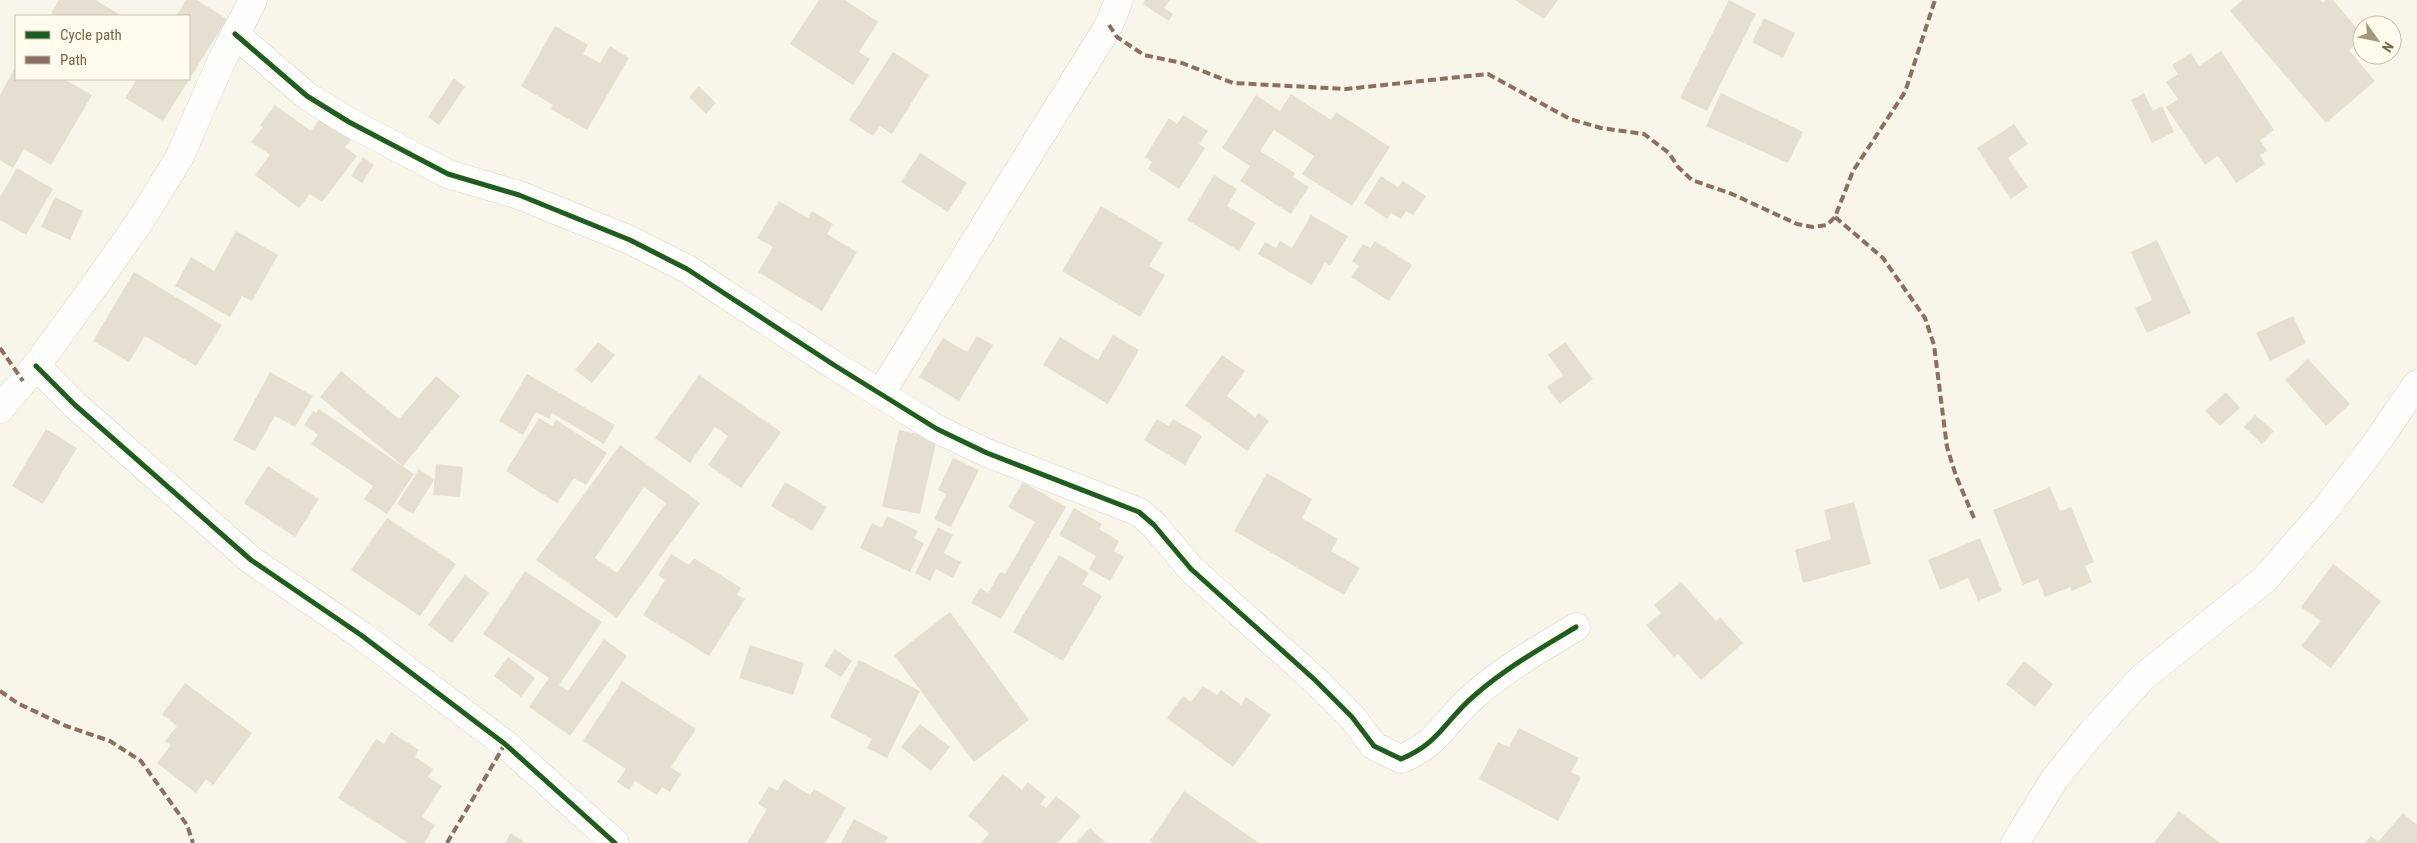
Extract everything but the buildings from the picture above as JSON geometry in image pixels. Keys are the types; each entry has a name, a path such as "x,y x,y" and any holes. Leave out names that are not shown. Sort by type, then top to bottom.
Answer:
{"street":[{"path":"0,409 36,366 142,218 179,158 235,34 253,0"},
{"path":"881,393 1109,26 1120,0"},
{"path":"235,34 308,96 349,122 448,174 519,195 570,214 630,240 687,268 834,365 937,429 987,453 1139,512 1154,525 1191,569 1316,680 1352,717 1374,746 1401,759 1416,753 1431,743 1473,696 1517,662 1576,627"},
{"path":"36,366 76,405 251,560 361,635 505,744 615,843"},
{"path":"2015,843 2054,780 2090,735 2141,679 2265,579 2325,510 2374,446 2417,384"}],"marked path":[{"path":"1109,25 1117,37 1144,55 1182,63 1233,83 1346,89 1488,74 1570,119 1601,128 1644,134 1669,153 1678,167 1692,180 1732,194 1797,224 1813,227 1827,225 1835,217 1853,171 1905,92 1935,0"},
{"path":"1835,217 1883,258 1925,318 1934,345 1947,447 1956,476 1974,518"},
{"path":"0,348 23,381"},
{"path":"0,691 19,704 66,726 110,741 141,761 187,825 193,843"},
{"path":"447,843 505,744"}],"cycle path":[{"path":"235,34 307,96 349,122 448,174 519,195 630,240 687,269 834,365 937,429 987,453 1139,512 1154,525 1191,569 1315,680 1352,717 1374,746 1401,759 1425,746 1465,704 1487,685 1524,659 1576,627"},
{"path":"36,366 75,405 251,560 361,635 505,744 615,843"}]}
